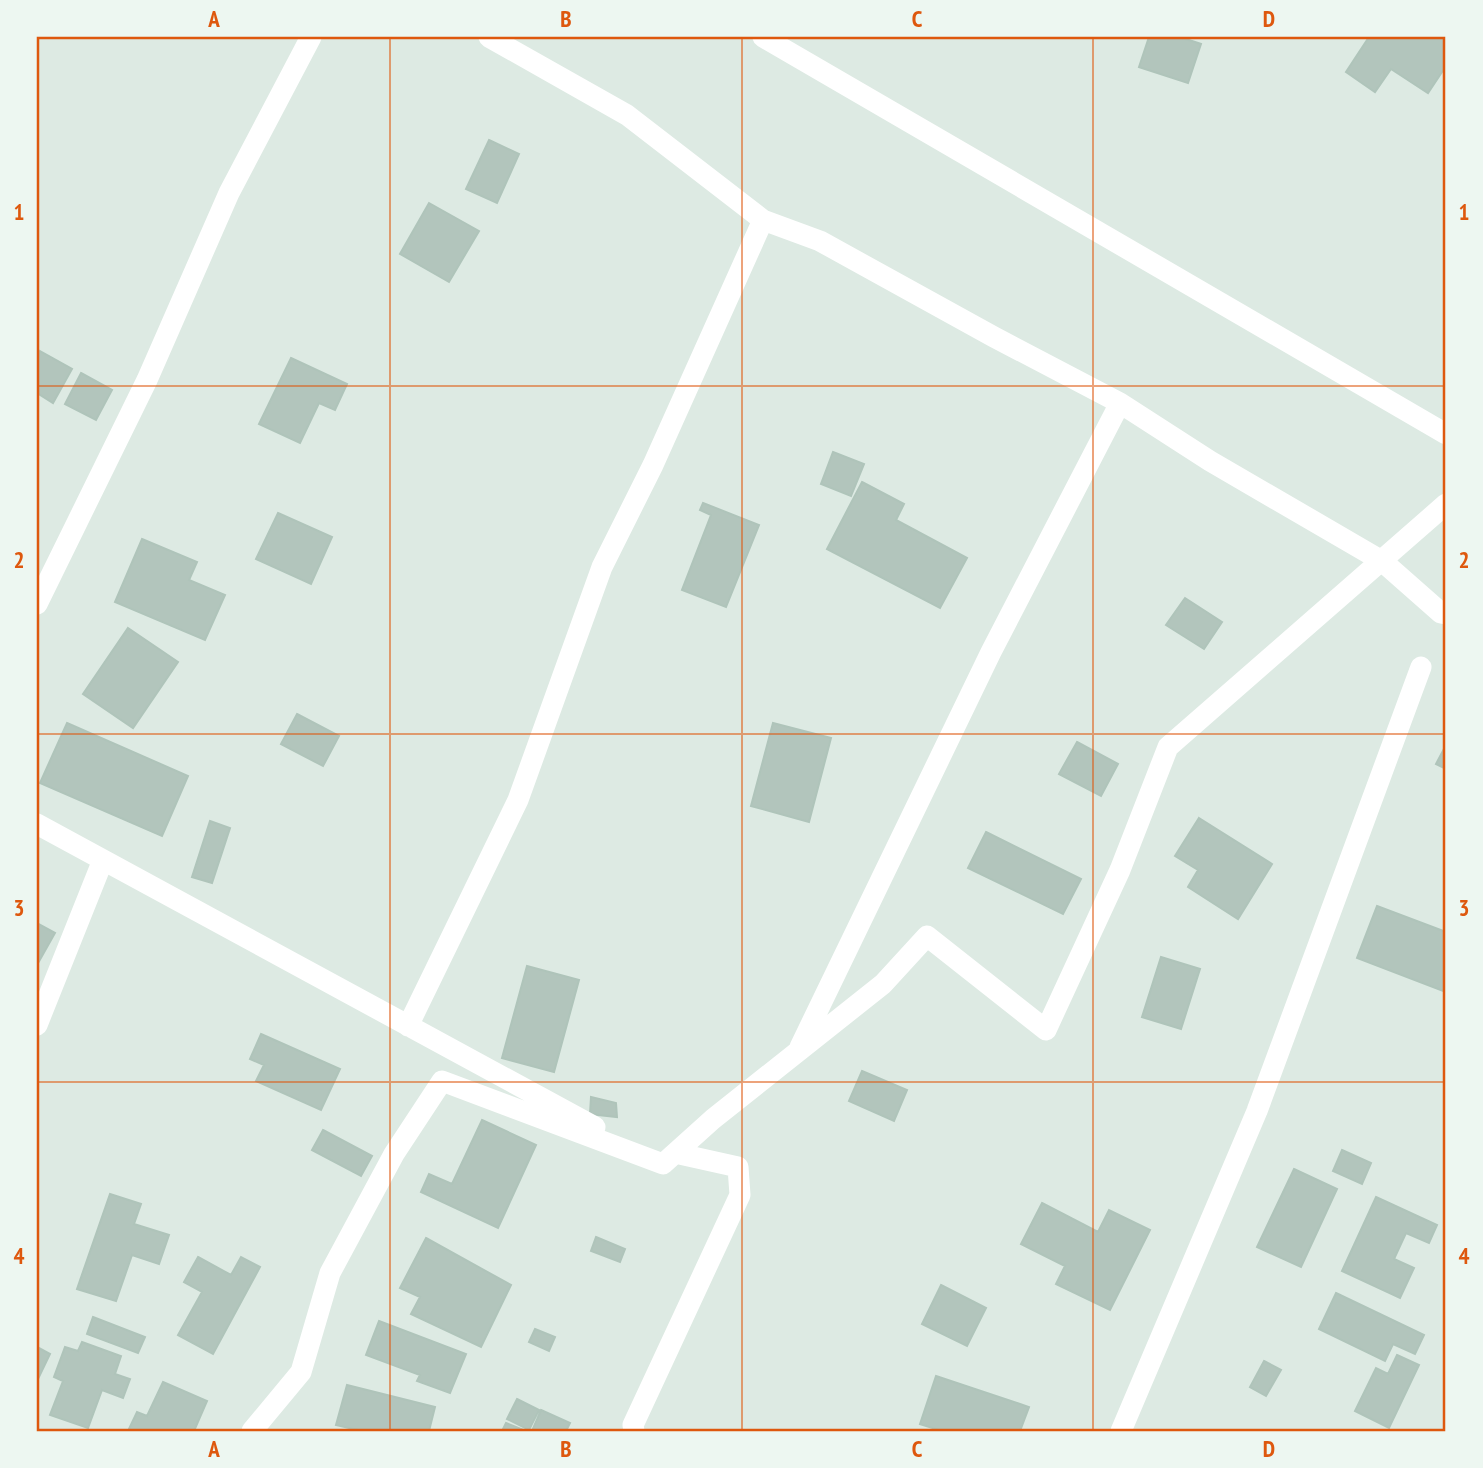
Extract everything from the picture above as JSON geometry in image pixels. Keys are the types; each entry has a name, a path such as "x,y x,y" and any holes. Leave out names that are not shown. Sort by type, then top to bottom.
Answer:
{"street":[{"path":"37,604 147,380 229,193 311,37"},
{"path":"489,37 627,115 763,220 820,241 1120,403 1210,461 1382,561 1441,613 1446,614"},
{"path":"763,37 1446,434"},
{"path":"408,1026 518,800 602,568 653,465 763,220"},
{"path":"798,1051 991,652 1120,403"},
{"path":"669,1158 713,1119 883,984 927,936 1046,1030 1119,870 1168,747 1446,505"},
{"path":"1121,1431 1257,1111 1421,667"},
{"path":"37,824 408,1026 669,1158"},
{"path":"37,1025 103,860"},
{"path":"252,1431 301,1372 330,1273 394,1154 442,1081 669,1158 738,1167 740,1195 633,1425 634,1431"}],"building":[{"path":"1149,37 1180,37 1201,44 1188,83 1139,67"},
{"path":"1369,37 1446,37 1446,70 1444,69 1428,93 1391,69 1375,92 1346,72"},
{"path":"489,140 519,154 497,203 466,189"},
{"path":"429,203 479,231 449,282 400,254"},
{"path":"40,351 72,369 53,403 37,393 37,357"},
{"path":"291,358 347,384 335,410 319,403 300,443 259,424"},
{"path":"81,373 112,390 96,420 65,404"},
{"path":"833,452 864,464 851,496 821,484"},
{"path":"862,482 904,504 896,520 967,558 940,608 827,549"},
{"path":"703,503 759,525 726,607 682,590 711,515 700,510"},
{"path":"278,513 332,537 311,584 256,559"},
{"path":"142,539 197,562 189,580 225,595 205,640 115,602"},
{"path":"1185,598 1222,622 1204,649 1166,625"},
{"path":"128,628 178,662 133,728 83,694"},
{"path":"297,714 339,736 323,766 281,744"},
{"path":"67,723 188,776 162,836 40,783"},
{"path":"773,723 831,738 809,822 751,806"},
{"path":"1077,742 1118,764 1101,796 1059,774"},
{"path":"1446,745 1446,769 1436,764"},
{"path":"1199,818 1272,864 1238,919 1188,887 1198,870 1175,856"},
{"path":"210,821 230,828 212,883 192,877"},
{"path":"986,832 1081,879 1063,914 968,868"},
{"path":"1377,906 1446,932 1446,992 1357,958"},
{"path":"37,923 55,933 37,965"},
{"path":"1161,957 1200,969 1181,1029 1142,1017"},
{"path":"527,966 579,980 554,1072 502,1058"},
{"path":"261,1034 340,1069 321,1110 256,1081 264,1065 250,1059"},
{"path":"862,1071 907,1090 894,1121 849,1101"},
{"path":"591,1097 616,1103 617,1117 590,1114"},
{"path":"482,1120 536,1145 498,1228 421,1192 429,1174 452,1184"},
{"path":"323,1130 372,1156 361,1176 312,1150"},
{"path":"1342,1150 1371,1163 1362,1184 1333,1171"},
{"path":"1294,1169 1337,1189 1301,1267 1257,1247"},
{"path":"110,1194 141,1204 134,1224 169,1235 159,1264 132,1255 116,1301 77,1289"},
{"path":"1376,1197 1437,1225 1429,1243 1406,1233 1394,1259 1414,1268 1400,1298 1342,1271"},
{"path":"1042,1203 1098,1232 1109,1210 1150,1230 1110,1310 1056,1284 1065,1266 1021,1244"},
{"path":"596,1237 625,1249 620,1262 591,1251"},
{"path":"426,1238 511,1285 481,1347 411,1314 420,1297 400,1288"},
{"path":"198,1257 231,1275 241,1257 260,1267 213,1354 178,1335 202,1292 184,1282"},
{"path":"941,1285 986,1308 967,1346 922,1324"},
{"path":"1336,1293 1424,1335 1415,1354 1393,1344 1385,1361 1319,1329"},
{"path":"93,1317 145,1337 138,1353 87,1334"},
{"path":"379,1321 466,1354 450,1393 417,1381 420,1375 366,1355"},
{"path":"535,1329 555,1337 549,1351 529,1342"},
{"path":"82,1342 121,1356 115,1374 130,1379 123,1398 102,1390 88,1428 50,1415 63,1381 54,1377 65,1347 78,1351"},
{"path":"37,1347 50,1354 37,1381"},
{"path":"1397,1355 1419,1365 1389,1428 1355,1411 1376,1368 1388,1374"},
{"path":"1264,1361 1281,1370 1266,1396 1250,1387"},
{"path":"936,1376 1029,1407 1020,1431 942,1431 920,1424"},
{"path":"163,1382 207,1401 194,1431 128,1431 137,1412 147,1416"},
{"path":"347,1385 435,1407 429,1431 362,1431 336,1425"},
{"path":"517,1399 539,1410 529,1430 507,1419"},
{"path":"541,1410 570,1423 566,1431 532,1431"},
{"path":"506,1423 526,1431 502,1431"}]}
